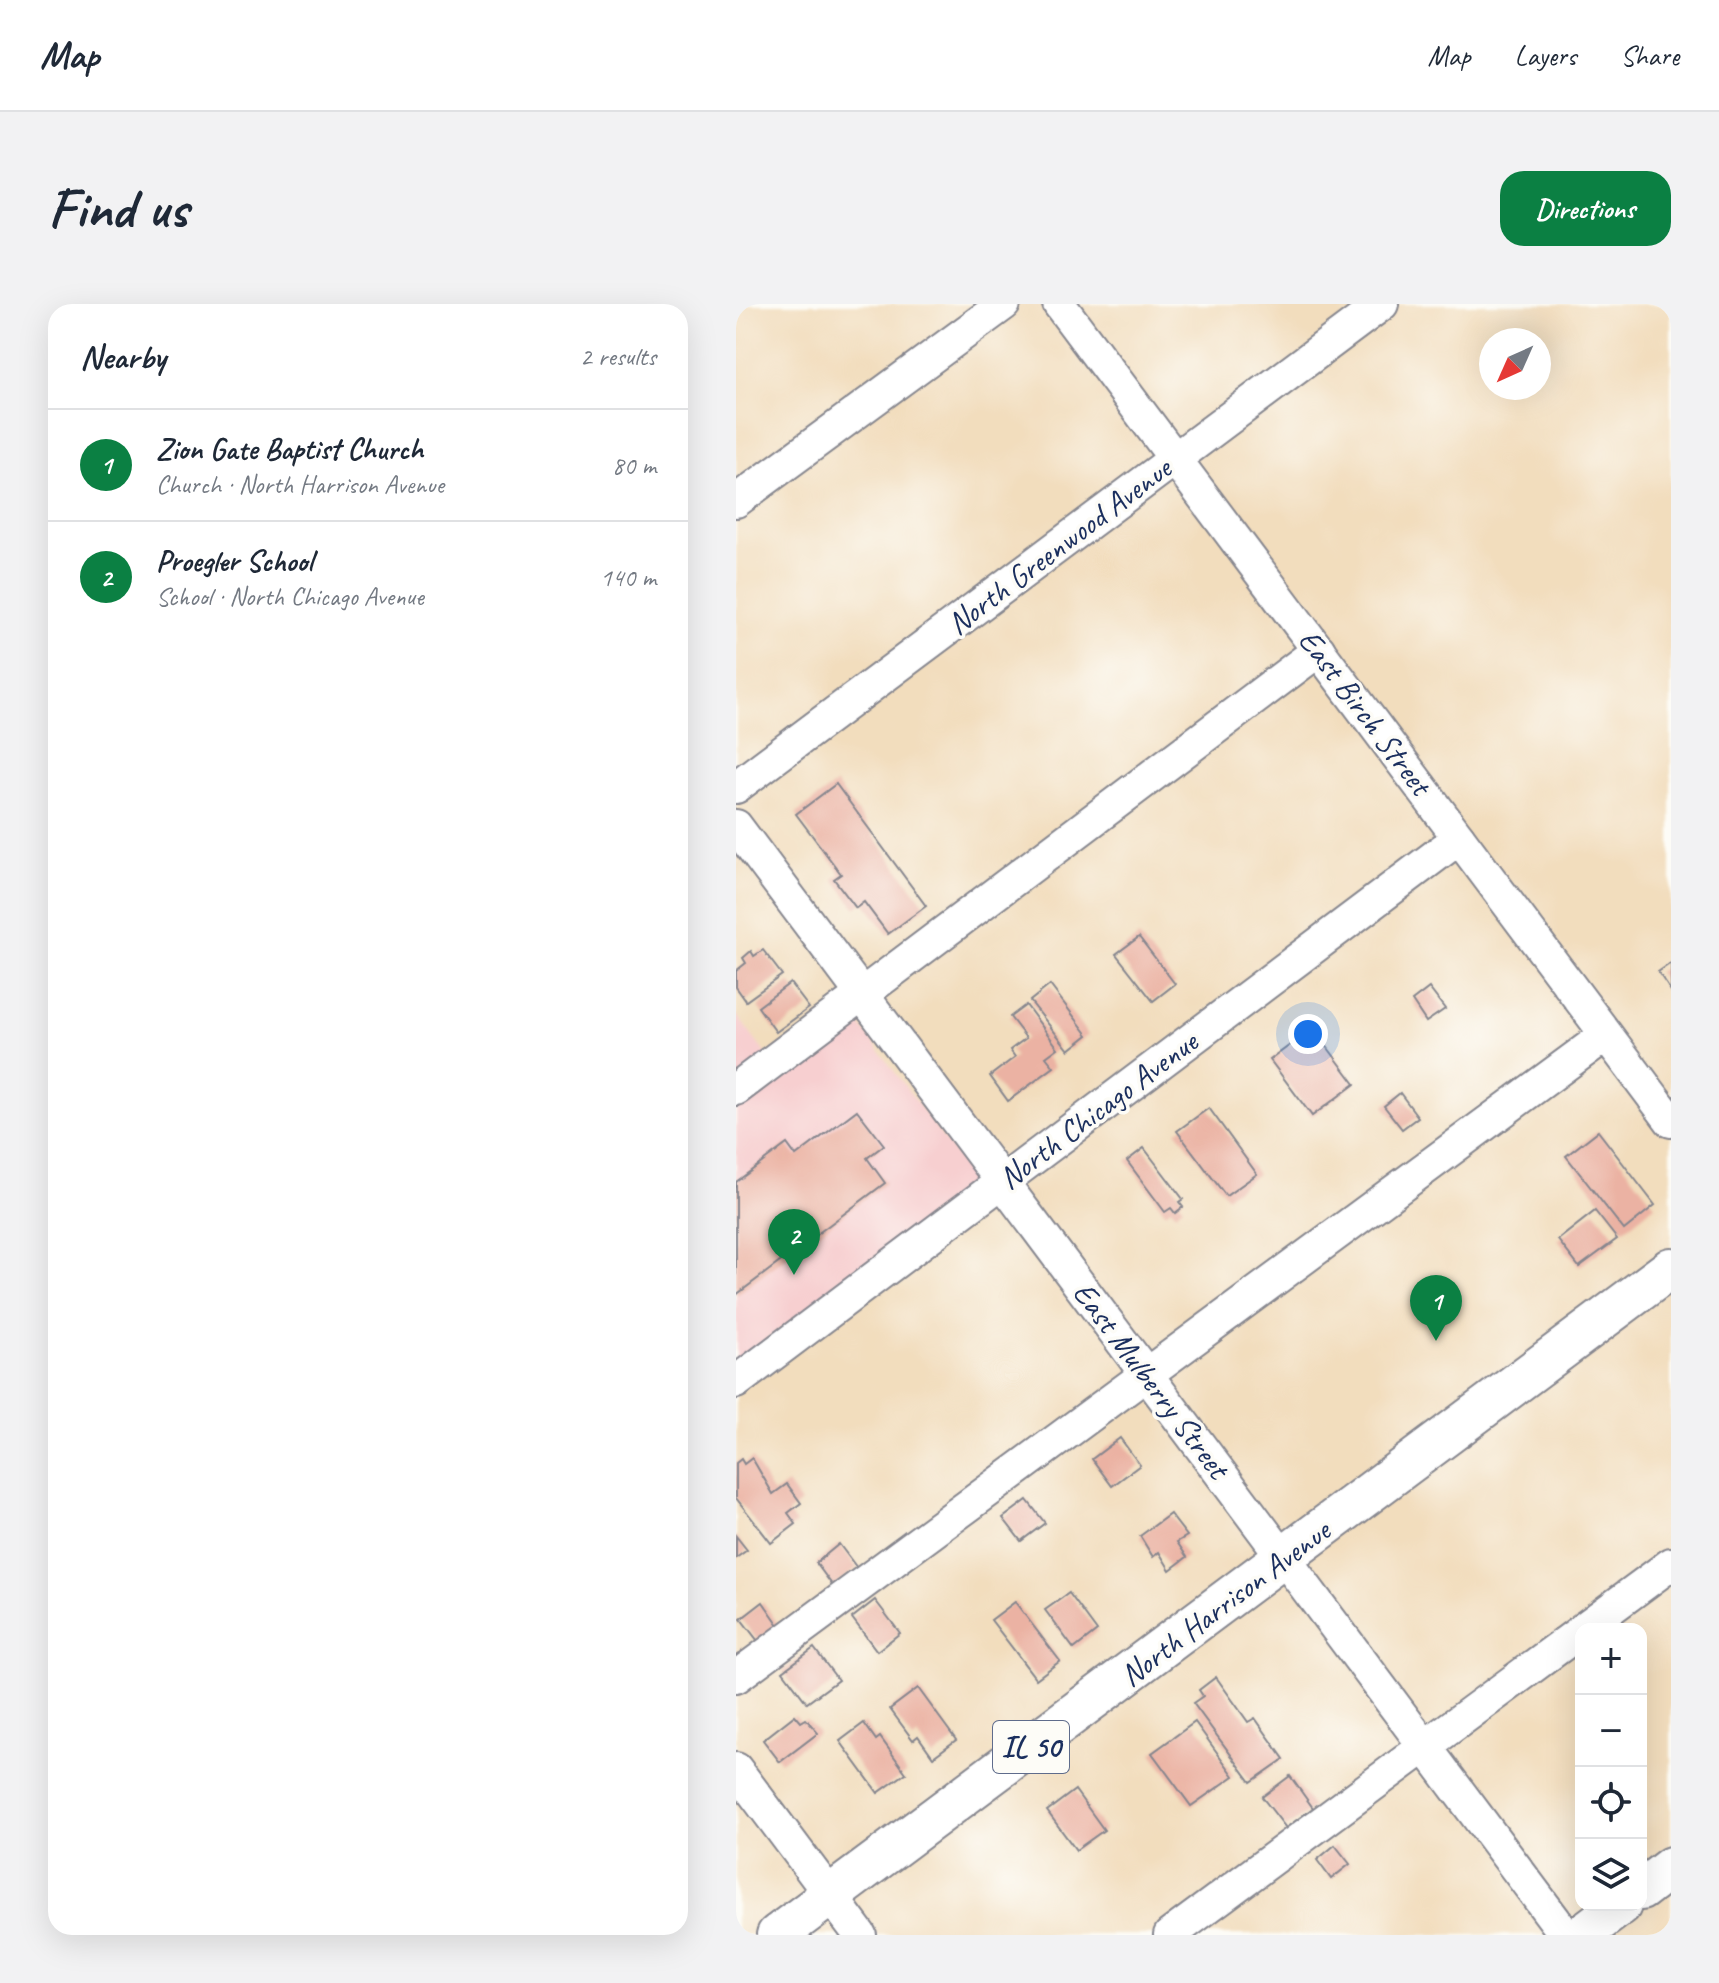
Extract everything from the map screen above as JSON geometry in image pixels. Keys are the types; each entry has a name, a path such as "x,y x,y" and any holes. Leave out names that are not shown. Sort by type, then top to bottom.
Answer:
{"main road":[{"name":"North Harrison Avenue","path":"777,1935 1285,1559 1671,1268"},
{"path":"1647,1885 1671,1867"},
{"path":"1581,1935 1613,1911"}],"street":[{"path":"736,501 1004,304"},
{"name":"East Birch Street","path":"1059,304 1671,1121"},
{"name":"North Greenwood Avenue","path":"736,787 1382,304"},
{"path":"736,1089 1319,650"},
{"name":"East Mulberry Street","path":"736,826 1566,1935"},
{"name":"North Chicago Avenue","path":"736,1382 1459,838"},
{"path":"736,1677 1606,1035"},
{"path":"1591,1623 1671,1564"},
{"path":"1170,1935 1575,1635"},
{"path":"736,1769 860,1935"}],"shaded area":[{"path":"736,1014 781,1075 856,1019 973,1179 969,1187 736,1363"}],"building":[{"path":"836,784 926,906 888,934 864,902 856,908 834,879 841,874 796,814"},
{"path":"1139,937 1175,984 1153,1001 1116,954"},
{"path":"763,950 782,975 746,1001 736,987 736,971 746,963 743,958 751,951 754,956"},
{"path":"1671,963 1671,991 1658,972"},
{"path":"790,983 809,1008 776,1032 758,1007"},
{"path":"1050,985 1088,1035 1069,1050 1030,1001"},
{"path":"1429,988 1445,1009 1426,1022 1412,1001"},
{"path":"1026,1005 1058,1048 1046,1057 1054,1067 1008,1101 990,1076 1015,1057 1010,1050 1026,1038 1010,1017"},
{"path":"1313,1028 1355,1084 1312,1116 1270,1060"},
{"path":"1400,1093 1418,1117 1402,1129 1384,1106"},
{"path":"1209,1108 1257,1174 1226,1196 1177,1131"},
{"path":"857,1110 884,1145 867,1158 885,1183 736,1295 736,1182 787,1144 796,1156"},
{"path":"1598,1131 1655,1205 1624,1230 1566,1156"},
{"path":"1144,1148 1183,1199 1179,1202 1183,1207 1175,1213 1171,1208 1165,1212 1127,1161"},
{"path":"1595,1211 1617,1239 1579,1267 1558,1240"},
{"path":"1120,1438 1140,1465 1112,1486 1092,1459"},
{"path":"752,1458 773,1494 787,1484 801,1503 788,1513 796,1524 771,1543 736,1498 736,1463 741,1459 744,1464"},
{"path":"1027,1500 1045,1523 1021,1541 1003,1518"},
{"path":"1170,1514 1187,1536 1177,1542 1187,1557 1170,1570 1159,1552 1153,1557 1140,1536"},
{"path":"736,1536 747,1550 736,1558"},
{"path":"839,1544 857,1568 833,1586 816,1563"},
{"path":"1069,1593 1097,1631 1074,1649 1045,1610"},
{"path":"875,1600 900,1633 877,1651 852,1618"},
{"path":"763,1602 779,1625 758,1641 741,1619"},
{"path":"1015,1602 1060,1661 1036,1679 991,1620"},
{"path":"814,1648 838,1680 807,1703 783,1671"},
{"path":"1216,1677 1248,1722 1255,1718 1284,1759 1251,1782 1193,1703 1203,1696 1199,1690"},
{"path":"918,1688 956,1740 933,1757 918,1736 913,1740 890,1709"},
{"path":"795,1715 801,1722 806,1719 818,1733 780,1762 763,1740"},
{"path":"1195,1722 1234,1776 1191,1806 1152,1753"},
{"path":"864,1723 876,1740 880,1737 906,1773 878,1793 840,1741"},
{"path":"1290,1776 1313,1808 1286,1828 1262,1797"},
{"path":"1075,1790 1104,1830 1076,1850 1047,1811"},
{"path":"1335,1845 1350,1864 1331,1879 1317,1860"}],"place":[{"name":"Proegler School","path":"794,1275"},
{"name":"Zion Gate Baptist Church","path":"1436,1341"}]}
